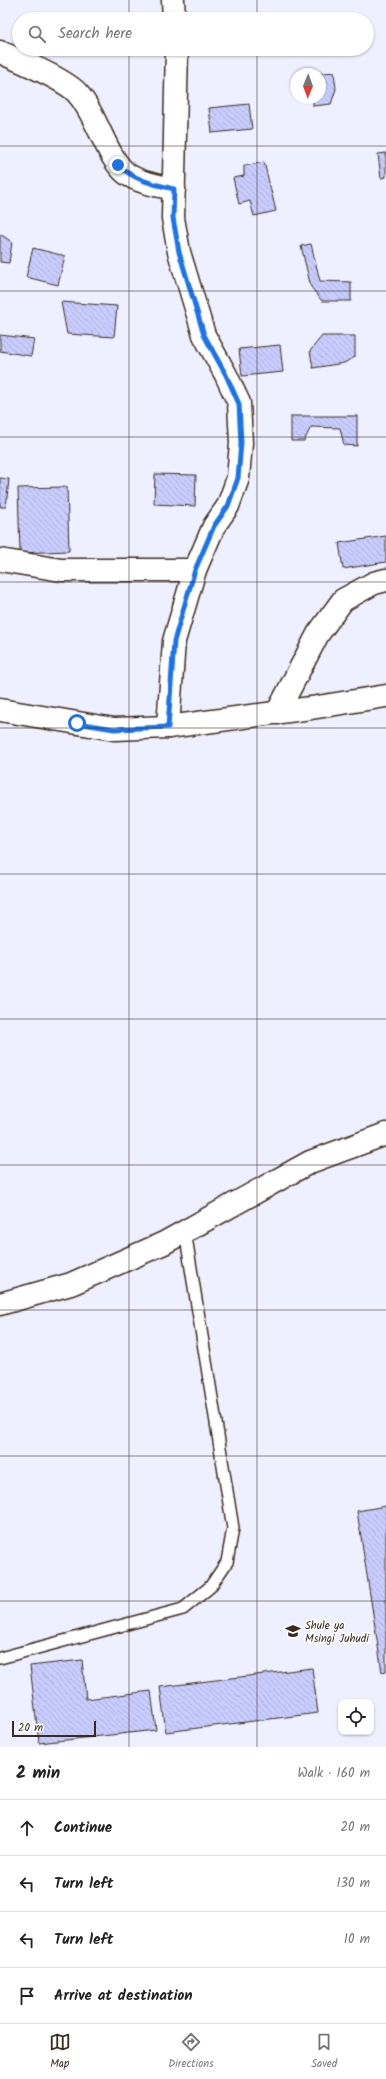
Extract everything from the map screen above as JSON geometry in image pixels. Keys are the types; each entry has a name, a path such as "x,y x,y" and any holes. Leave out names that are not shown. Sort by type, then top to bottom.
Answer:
{"street":[{"path":"173,0 174,12"},
{"path":"0,52 48,74 77,92 92,113 118,165 127,174 141,181 174,189"},
{"path":"168,727 174,641 195,570 214,526 228,506 238,478 241,443 239,404 226,375 204,335 179,252 173,218 177,56"},
{"path":"0,560 61,570 195,570"},
{"path":"276,712 318,634 343,600 374,583 386,580"},
{"path":"0,710 114,729 168,727 386,696"},
{"path":"0,1304 71,1284 164,1243 310,1162 385,1139"}],"lane":[{"path":"0,1658 183,1609 210,1587 227,1562 233,1528 185,1231"}],"building":[{"path":"334,72 336,89 331,104 313,106 313,104 326,104 326,73"},
{"path":"249,104 252,129 212,133 209,108"},
{"path":"386,153 386,177 381,178 378,154"},
{"path":"264,162 276,211 254,216 250,201 239,204 233,178 244,176 244,166"},
{"path":"0,234 12,242 9,263 0,262"},
{"path":"311,244 320,281 351,282 351,301 322,301 311,287 301,246"},
{"path":"33,248 65,256 58,285 26,277"},
{"path":"61,302 117,306 114,337 67,334"},
{"path":"0,335 34,339 31,356 0,351"},
{"path":"322,336 355,336 355,357 344,363 313,368 310,351"},
{"path":"280,345 283,372 242,376 239,349"},
{"path":"291,416 357,416 357,446 344,445 340,428 311,427 304,441 291,441"},
{"path":"155,474 196,475 195,506 154,504"},
{"path":"0,478 9,479 6,507 0,507"},
{"path":"67,487 69,551 20,553 18,488"},
{"path":"386,536 386,562 343,569 339,543"},
{"path":"386,1506 386,1671 382,1672 357,1511"},
{"path":"82,1660 86,1699 151,1691 156,1730 39,1743 30,1666"},
{"path":"312,1668 318,1713 166,1732 160,1687"}],"place":[{"name":"Shule ya Msingi Juhudi","path":"293,1631"}],"route":[{"path":"77,723 114,729 168,727 174,641 195,570 214,526 228,506 238,478 241,443 239,404 226,375 204,335 179,252 173,218 174,189 141,181 127,174 118,165"}]}
